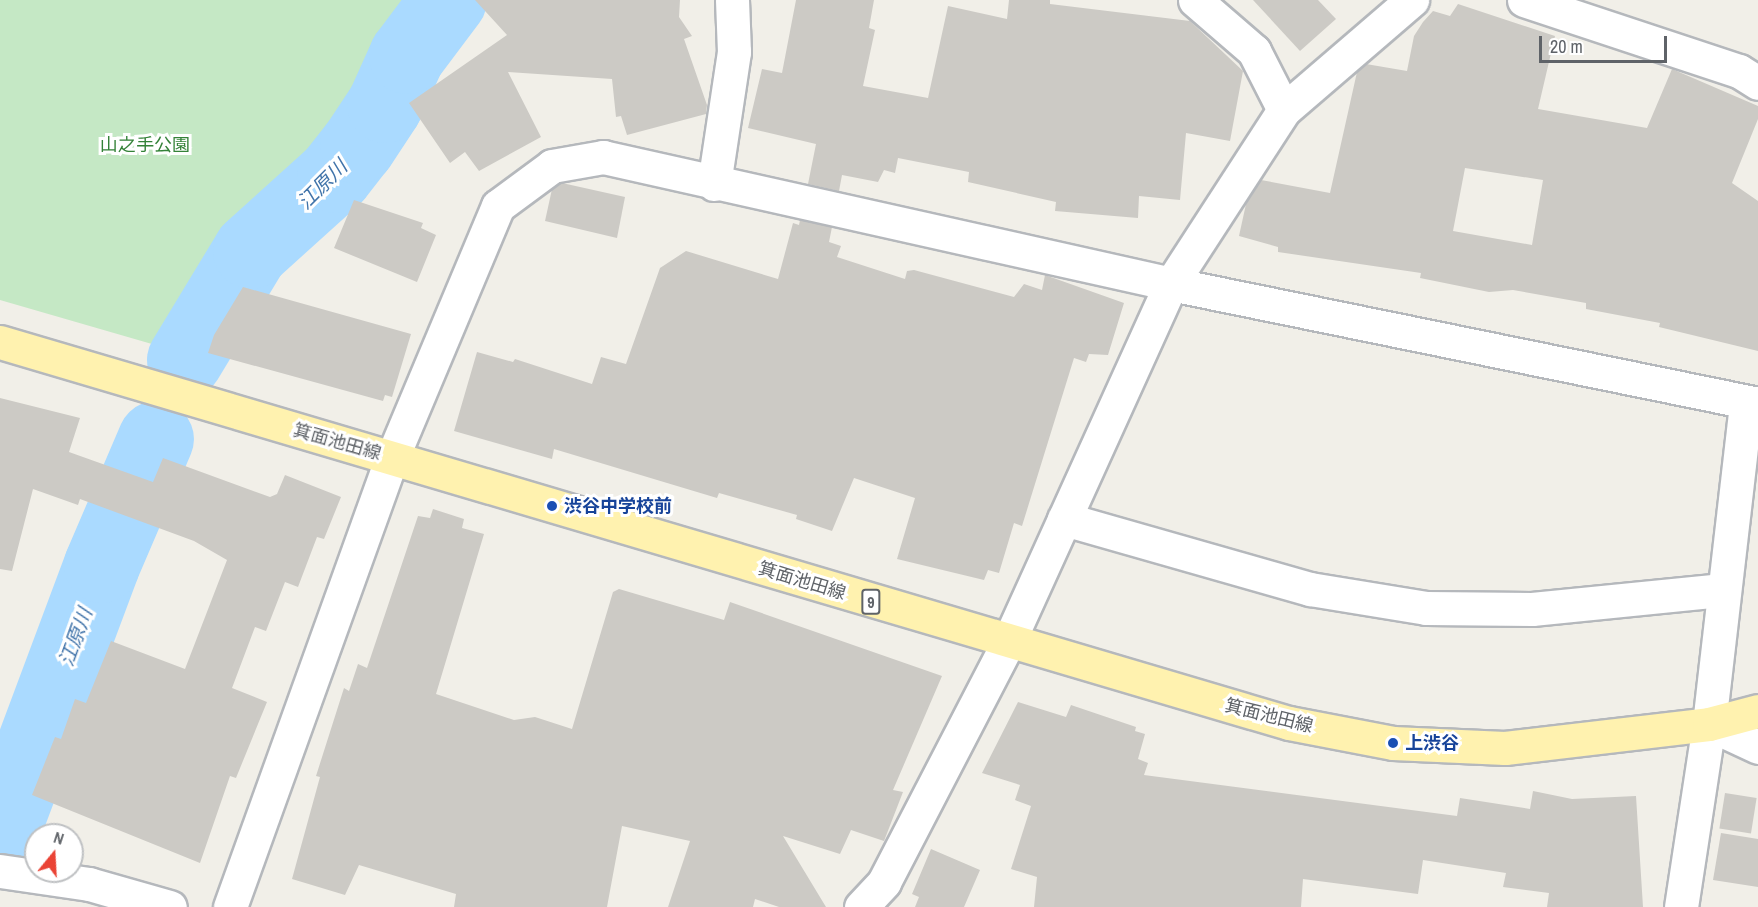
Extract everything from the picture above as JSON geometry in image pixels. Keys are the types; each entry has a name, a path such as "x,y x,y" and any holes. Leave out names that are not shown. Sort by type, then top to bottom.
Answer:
{"main road":[{"name":"箕面池田線","path":"0,342 1008,643 1288,723 1393,743 1505,748 1709,724 1758,711"}],"street":[{"path":"1196,0 1254,51 1284,110"},
{"path":"861,907 884,882 1008,643 1171,284 1284,110 1412,0"},
{"path":"1524,0 1739,71 1758,83"},
{"path":"714,184 738,4"},
{"path":"230,907 392,458 498,206 552,166 603,158 1171,284 1752,403 1722,590 1709,724 1681,907"},
{"path":"1064,519 1310,589 1426,608 1532,609 1722,590"},
{"path":"1709,724 1758,747"},
{"path":"0,871 89,884 170,907"}],"green space":[{"name":"山之手公園","path":"0,0 435,0 421,13 353,147 240,256 183,353 0,300"}],"building":[{"path":"475,0 680,0 679,17 692,36 684,39 707,105 706,114 627,135 621,116 616,117 612,79 508,72 541,137 479,171 465,152 450,163 409,103 507,35"},
{"path":"796,0 874,0 869,28 875,30 863,86 928,98 948,6 1007,19 1009,0 1050,0 1050,4 1190,21 1243,71 1230,141 1186,133 1180,200 1139,196 1138,218 1055,211 1056,202 968,182 969,172 898,158 895,173 884,170 878,182 842,175 839,191 808,184 816,144 748,128 762,69 782,73"},
{"path":"1253,0 1318,0 1336,19 1300,51"},
{"path":"1458,4 1555,36 1538,109 1647,128 1672,69 1758,106 1758,119 1732,183 1758,201 1758,351 1659,327 1660,323 1586,309 1586,303 1513,290 1489,292 1420,278 1421,273 1278,252 1278,247 1239,236 1246,204 1261,180 1330,193 1357,72 1366,64 1407,71 1414,36 1423,22 1433,11 1450,16","holes":["1465,168 1543,180 1532,245 1453,231"]},
{"path":"562,183 625,197 617,238 545,221 552,189"},
{"path":"354,200 423,223 421,228 436,235 417,282 334,248"},
{"path":"800,220 832,227 829,242 841,246 837,257 905,279 907,271 914,270 1014,297 1024,284 1042,290 1045,275 1124,303 1108,355 1089,354 1086,362 1074,358 1022,526 1014,523 999,573 988,570 984,580 897,559 915,498 854,478 832,531 796,519 797,515 719,493 717,498 554,449 552,459 454,431 477,352 513,362 515,359 592,384 601,357 626,364 660,268 686,251 778,279 793,223 799,225"},
{"path":"243,287 411,334 392,397 385,395 383,401 208,353 214,335"},
{"path":"0,398 80,418 69,452 153,482 163,458 270,497 277,494 285,475 341,497 324,539 317,537 298,587 285,582 266,631 255,627 232,688 267,702 236,778 230,776 200,863 32,795 55,737 61,739 75,699 86,703 111,641 185,669 227,560 194,541 80,499 78,505 33,489 12,571 0,569"},
{"path":"433,509 464,519 462,528 484,534 436,694 514,720 535,717 572,729 613,592 619,589 724,620 730,602 942,676 893,790 903,792 884,841 851,830 840,854 783,836 826,907 779,907 755,899 753,907 668,907 690,841 622,826 607,907 454,907 456,894 359,865 345,895 292,879 320,777 316,776 344,688 349,691 358,664 367,668 418,516 430,518"},
{"path":"1018,702 1066,717 1071,705 1136,727 1135,731 1145,734 1138,759 1148,763 1144,775 1457,816 1460,798 1530,809 1533,791 1572,799 1636,796 1643,907 1547,907 1549,893 1503,887 1506,873 1423,860 1418,894 1303,879 1301,907 1034,907 1037,877 1011,869 1031,806 1015,800 1020,785 982,773"},
{"path":"1725,793 1757,798 1751,834 1719,829"},
{"path":"1721,833 1758,839 1758,887 1713,880"},
{"path":"931,849 980,870 964,907 915,907 919,897 912,894"}],"waterway":[{"name":"江原川","path":"185,360 251,251 335,175 358,146 385,105 407,56 449,0"},
{"name":"江原川","path":"0,838 102,565 156,439"}],"place":[{"name":"渋谷中学校前","path":"552,506"},
{"name":"上渋谷","path":"1393,743"}]}
